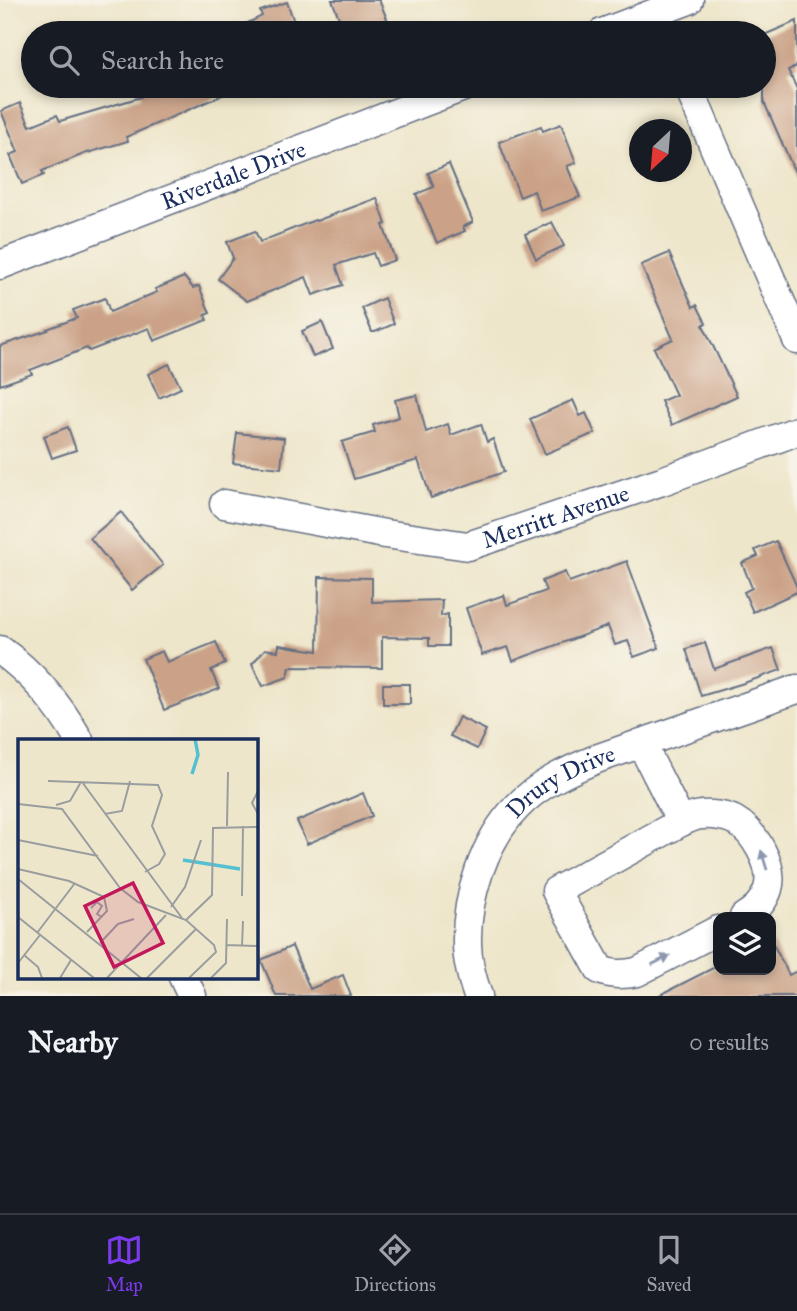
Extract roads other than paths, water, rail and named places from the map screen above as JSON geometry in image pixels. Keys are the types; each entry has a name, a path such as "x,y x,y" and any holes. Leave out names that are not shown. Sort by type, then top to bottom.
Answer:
{"street":[{"path":"639,21 688,0"},
{"name":"Riverdale Drive","path":"0,265 435,98"},
{"path":"693,98 797,340"},
{"name":"Merritt Avenue","path":"224,504 385,534 468,546 662,481 797,431"},
{"path":"0,650 17,662 40,685 64,713 78,739"},
{"name":"Drury Drive","path":"478,996 470,972 467,943 469,911 476,881 487,853 515,808 568,770 797,689"},
{"path":"641,743 681,822"},
{"path":"713,933 637,972 623,975 608,973 600,970 556,891 681,822 701,815 733,819 749,832 763,852 769,876 768,888 752,912"},
{"path":"183,978 191,996"}]}
